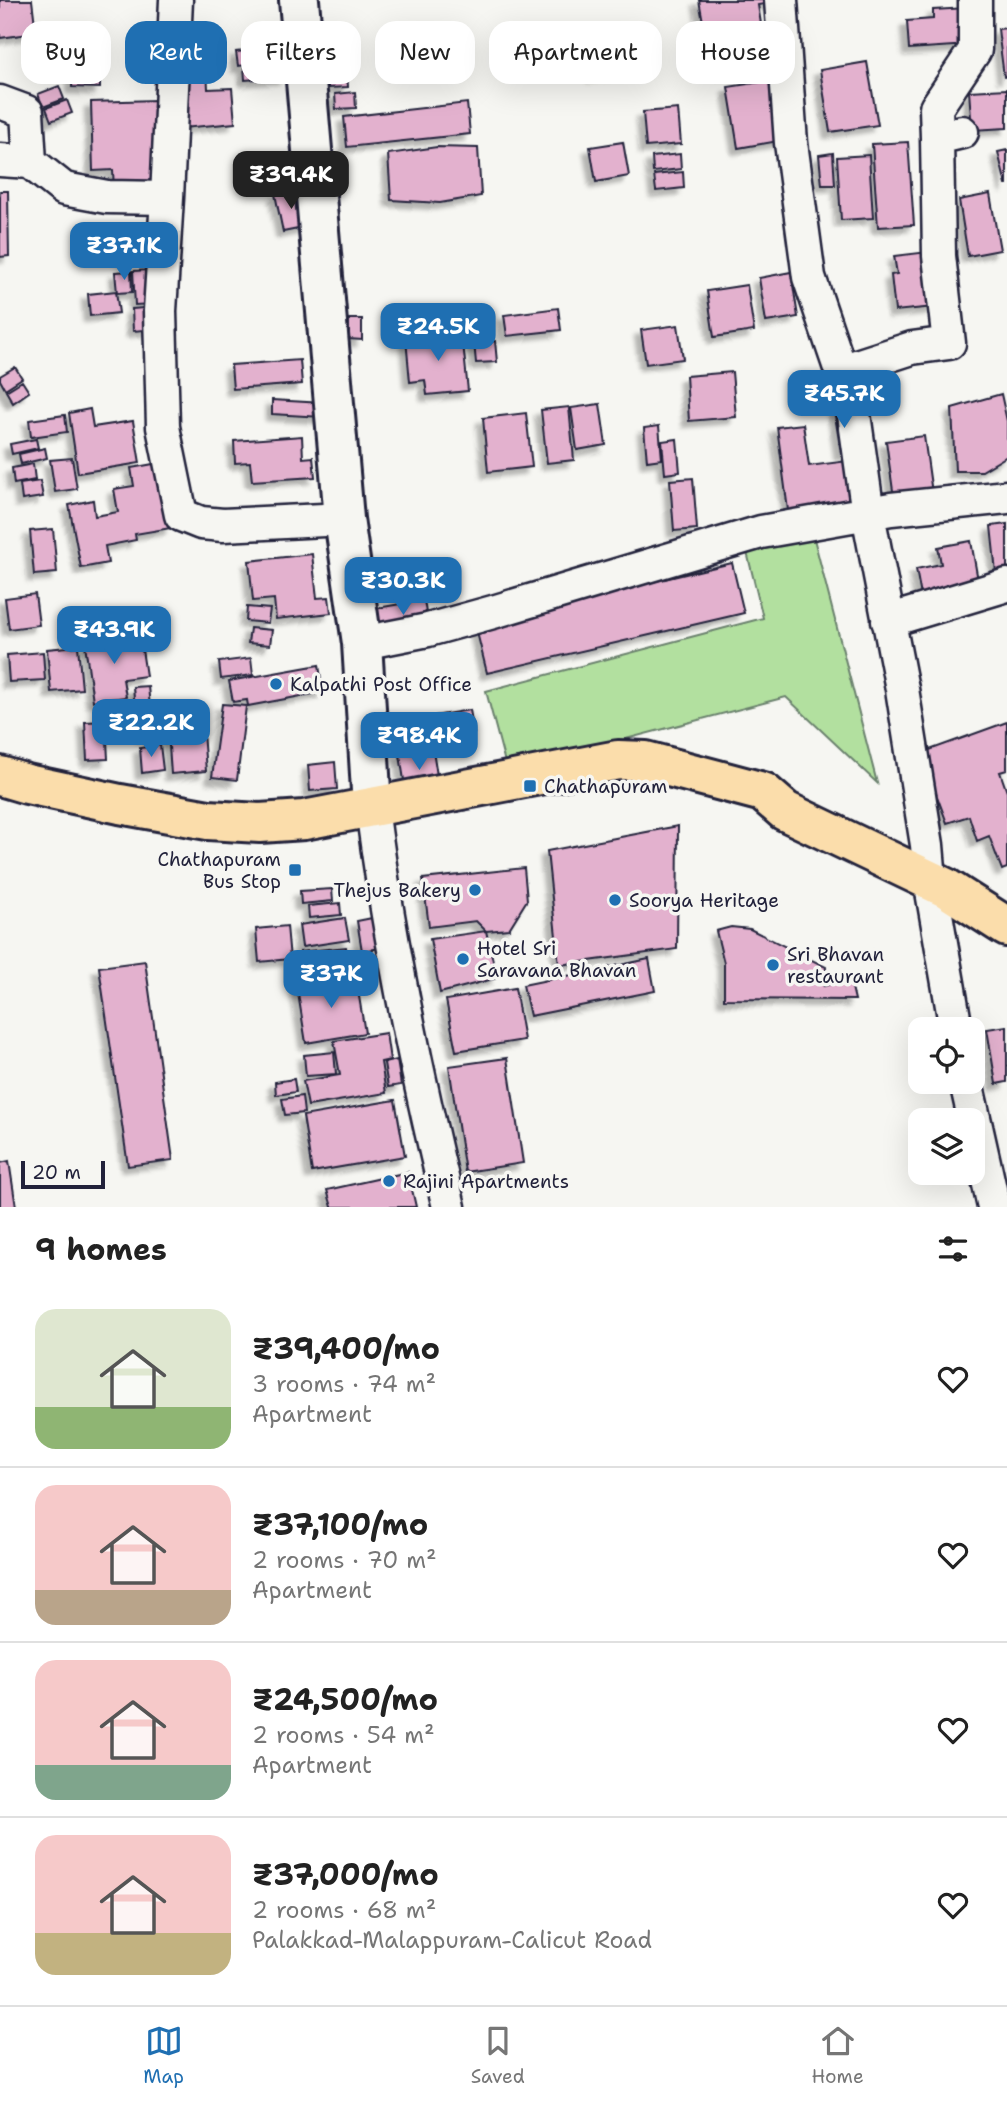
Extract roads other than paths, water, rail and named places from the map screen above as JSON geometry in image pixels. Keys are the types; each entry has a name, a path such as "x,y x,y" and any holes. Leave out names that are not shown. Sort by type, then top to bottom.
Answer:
{"highway":[{"path":"0,795 227,836 307,838 373,817 618,760 646,761 763,792 785,811 946,888 1007,927"},
{"path":"0,776 93,798 208,820 260,823 373,817"}],"street":[{"path":"176,0 160,312 163,427 181,515 201,523 223,525 344,519"},
{"path":"299,0 344,519 362,643 373,817 393,955 449,1207"},
{"path":"780,0 791,143 809,277 854,414 868,514 902,688 927,845 929,880 954,1017"},
{"path":"841,371 912,348 948,344 939,256 949,135 936,108 975,50 975,0"},
{"path":"0,102 27,112 15,161 64,189 107,197 167,198"},
{"path":"362,643 428,630 493,612 761,532 891,509 1007,497"},
{"path":"888,621 1007,585"},
{"path":"969,1094 994,1207"}],"place":[{"name":"Kalpathi Post Office","path":"276,684"},
{"name":"Chathapuram","path":"530,786"},
{"name":"Chathapuram Bus Stop","path":"295,870"},
{"name":"Thejus Bakery","path":"475,890"},
{"name":"Soorya Heritage","path":"615,900"},
{"name":"Hotel Sri Saravana Bhavan","path":"463,959"},
{"name":"Sri Bhavan restaurant","path":"773,965"},
{"name":"Rajini Apartments","path":"389,1181"}]}
